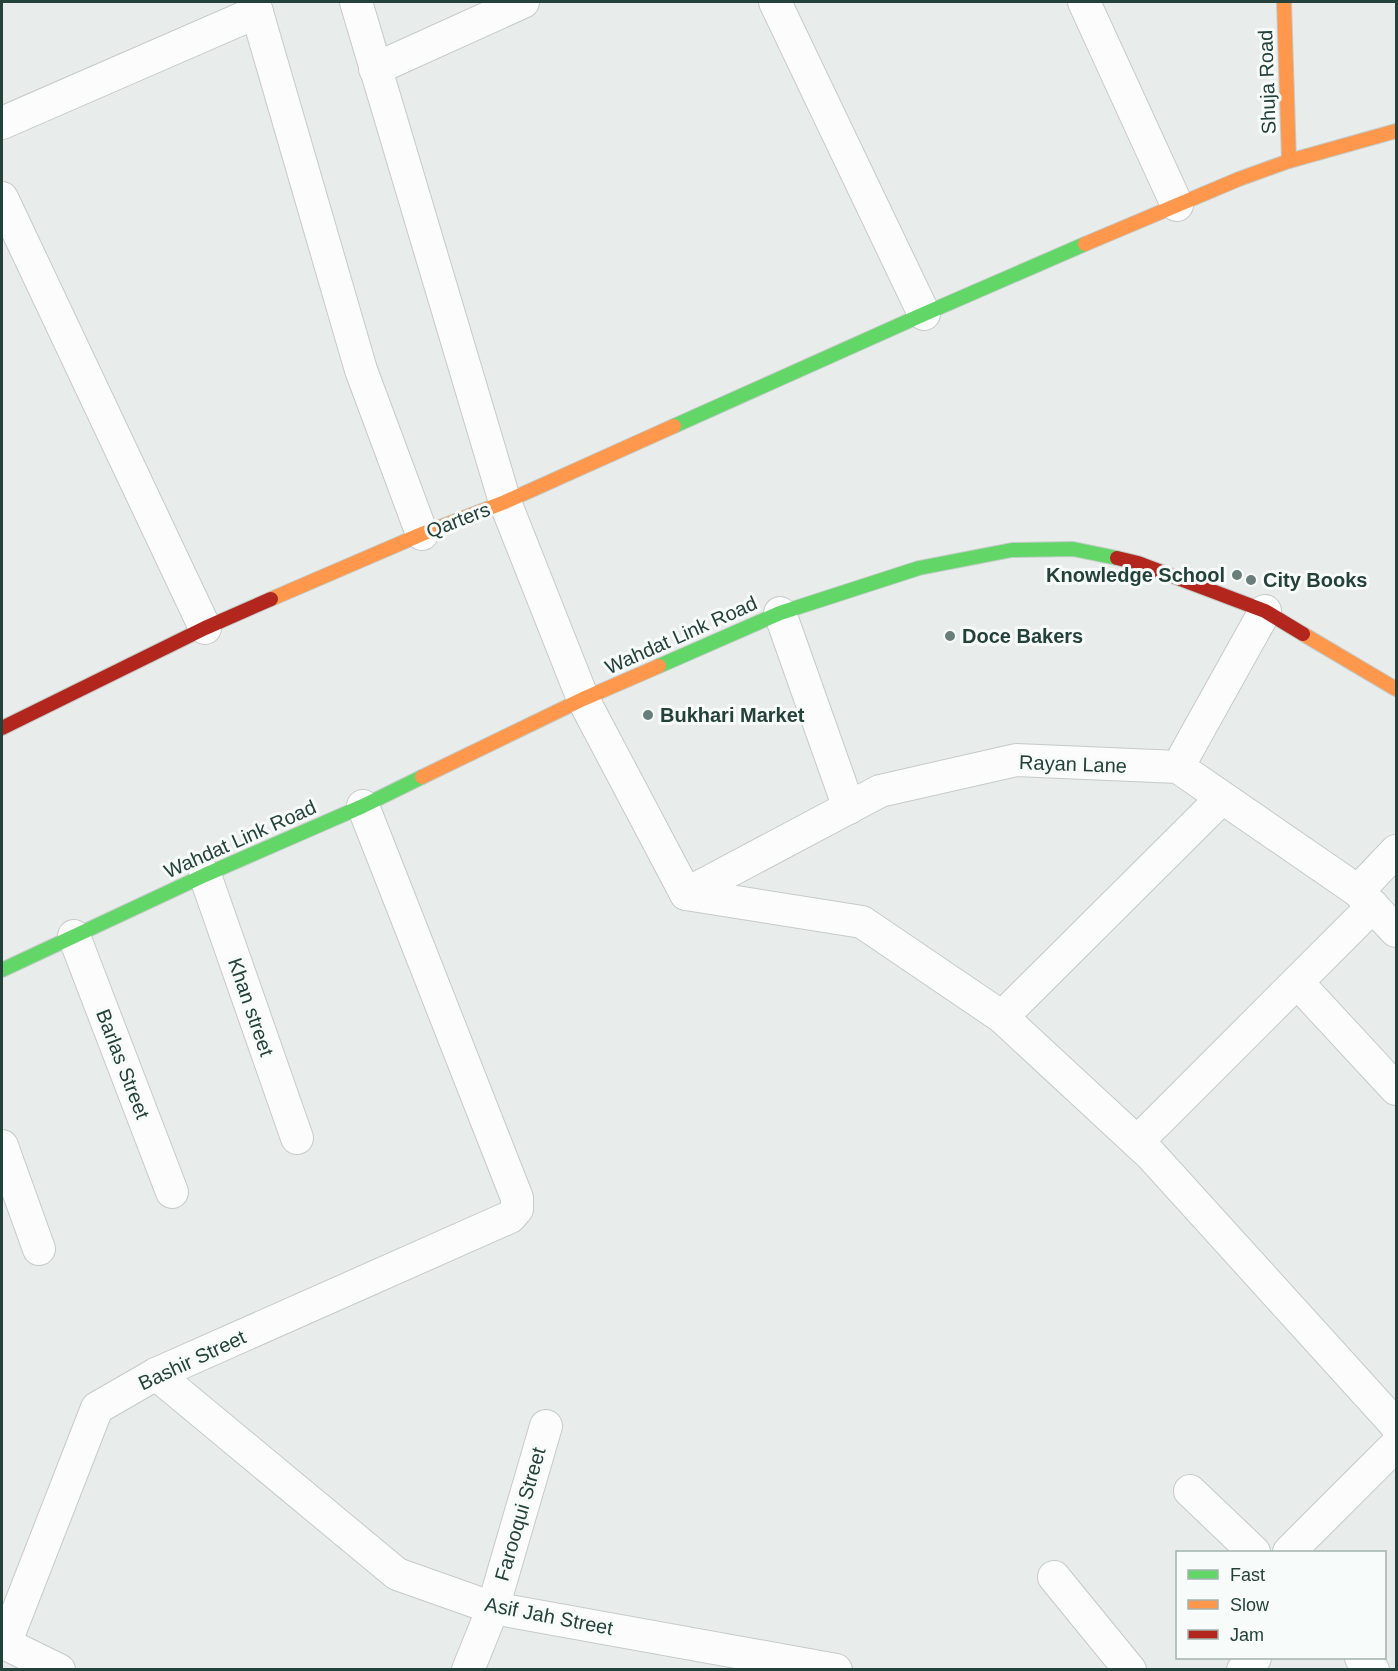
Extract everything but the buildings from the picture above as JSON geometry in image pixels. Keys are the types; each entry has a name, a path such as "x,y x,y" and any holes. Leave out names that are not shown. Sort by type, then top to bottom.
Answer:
{"street":[{"name":"Qarters","path":"2,728 205,628 422,534 505,502 356,2"},
{"path":"375,69 523,2"},
{"path":"775,2 924,314"},
{"path":"1084,2 1177,205"},
{"name":"Shuja Road","path":"1284,2 1289,161"},
{"path":"2,123 256,7 361,370 422,534"},
{"path":"1396,131 1289,161 1239,179 924,314 505,502 583,699 686,894 862,922 1002,1017 1151,1155 1396,1425"},
{"path":"2,198 205,628"},
{"name":"Wahdat Link Road","path":"2,970 363,806 583,699 780,613 919,568 1012,550 1073,549 1138,563 1265,611 1396,689"},
{"path":"1265,611 1178,767 1365,899 1396,931"},
{"path":"780,613 849,808"},
{"name":"Rayan Lane","path":"686,894 880,791 1016,760 1178,767"},
{"path":"1002,1017 1222,798"},
{"name":"Bashir Street","path":"3,1643 97,1408 156,1374 510,1217 517,1209 517,1198 363,806"},
{"path":"1137,1142 1297,982 1365,899 1396,851"},
{"name":"Khan street","path":"205,876 297,1138"},
{"name":"Barlas Street","path":"74,936 172,1192"},
{"path":"1297,982 1396,1089"},
{"path":"2,1146 39,1249"},
{"name":"Asif Jah Street","path":"156,1374 397,1574 493,1608 836,1670"},
{"name":"Farooqui Street","path":"468,1670 493,1608 546,1426"},
{"path":"1290,1551 1396,1445"},
{"path":"1190,1491 1253,1551"},
{"path":"1054,1577 1130,1670"},
{"path":"3,1643 59,1670"},
{"path":"1362,1659 1373,1670"}],"traffic: fast":[{"path":"674,426 1085,244"},
{"path":"659,666 780,613 919,568 1012,550 1073,549 1117,558"},
{"path":"2,970 422,777"}],"traffic: slow":[{"path":"1284,2 1289,161"},
{"path":"1085,244 1239,179 1289,161 1396,131"},
{"path":"271,599 422,534 505,502 674,426"},
{"path":"1303,634 1396,689"},
{"path":"422,777 583,699 659,666"}],"traffic: jam":[{"path":"1117,558 1138,563 1265,611 1303,634"},
{"path":"2,728 205,628 271,599"}],"place":[{"name":"Knowledge School","path":"1237,575"},
{"name":"City Books","path":"1251,580"},
{"name":"Doce Bakers","path":"950,636"},
{"name":"Bukhari Market","path":"648,715"}]}
